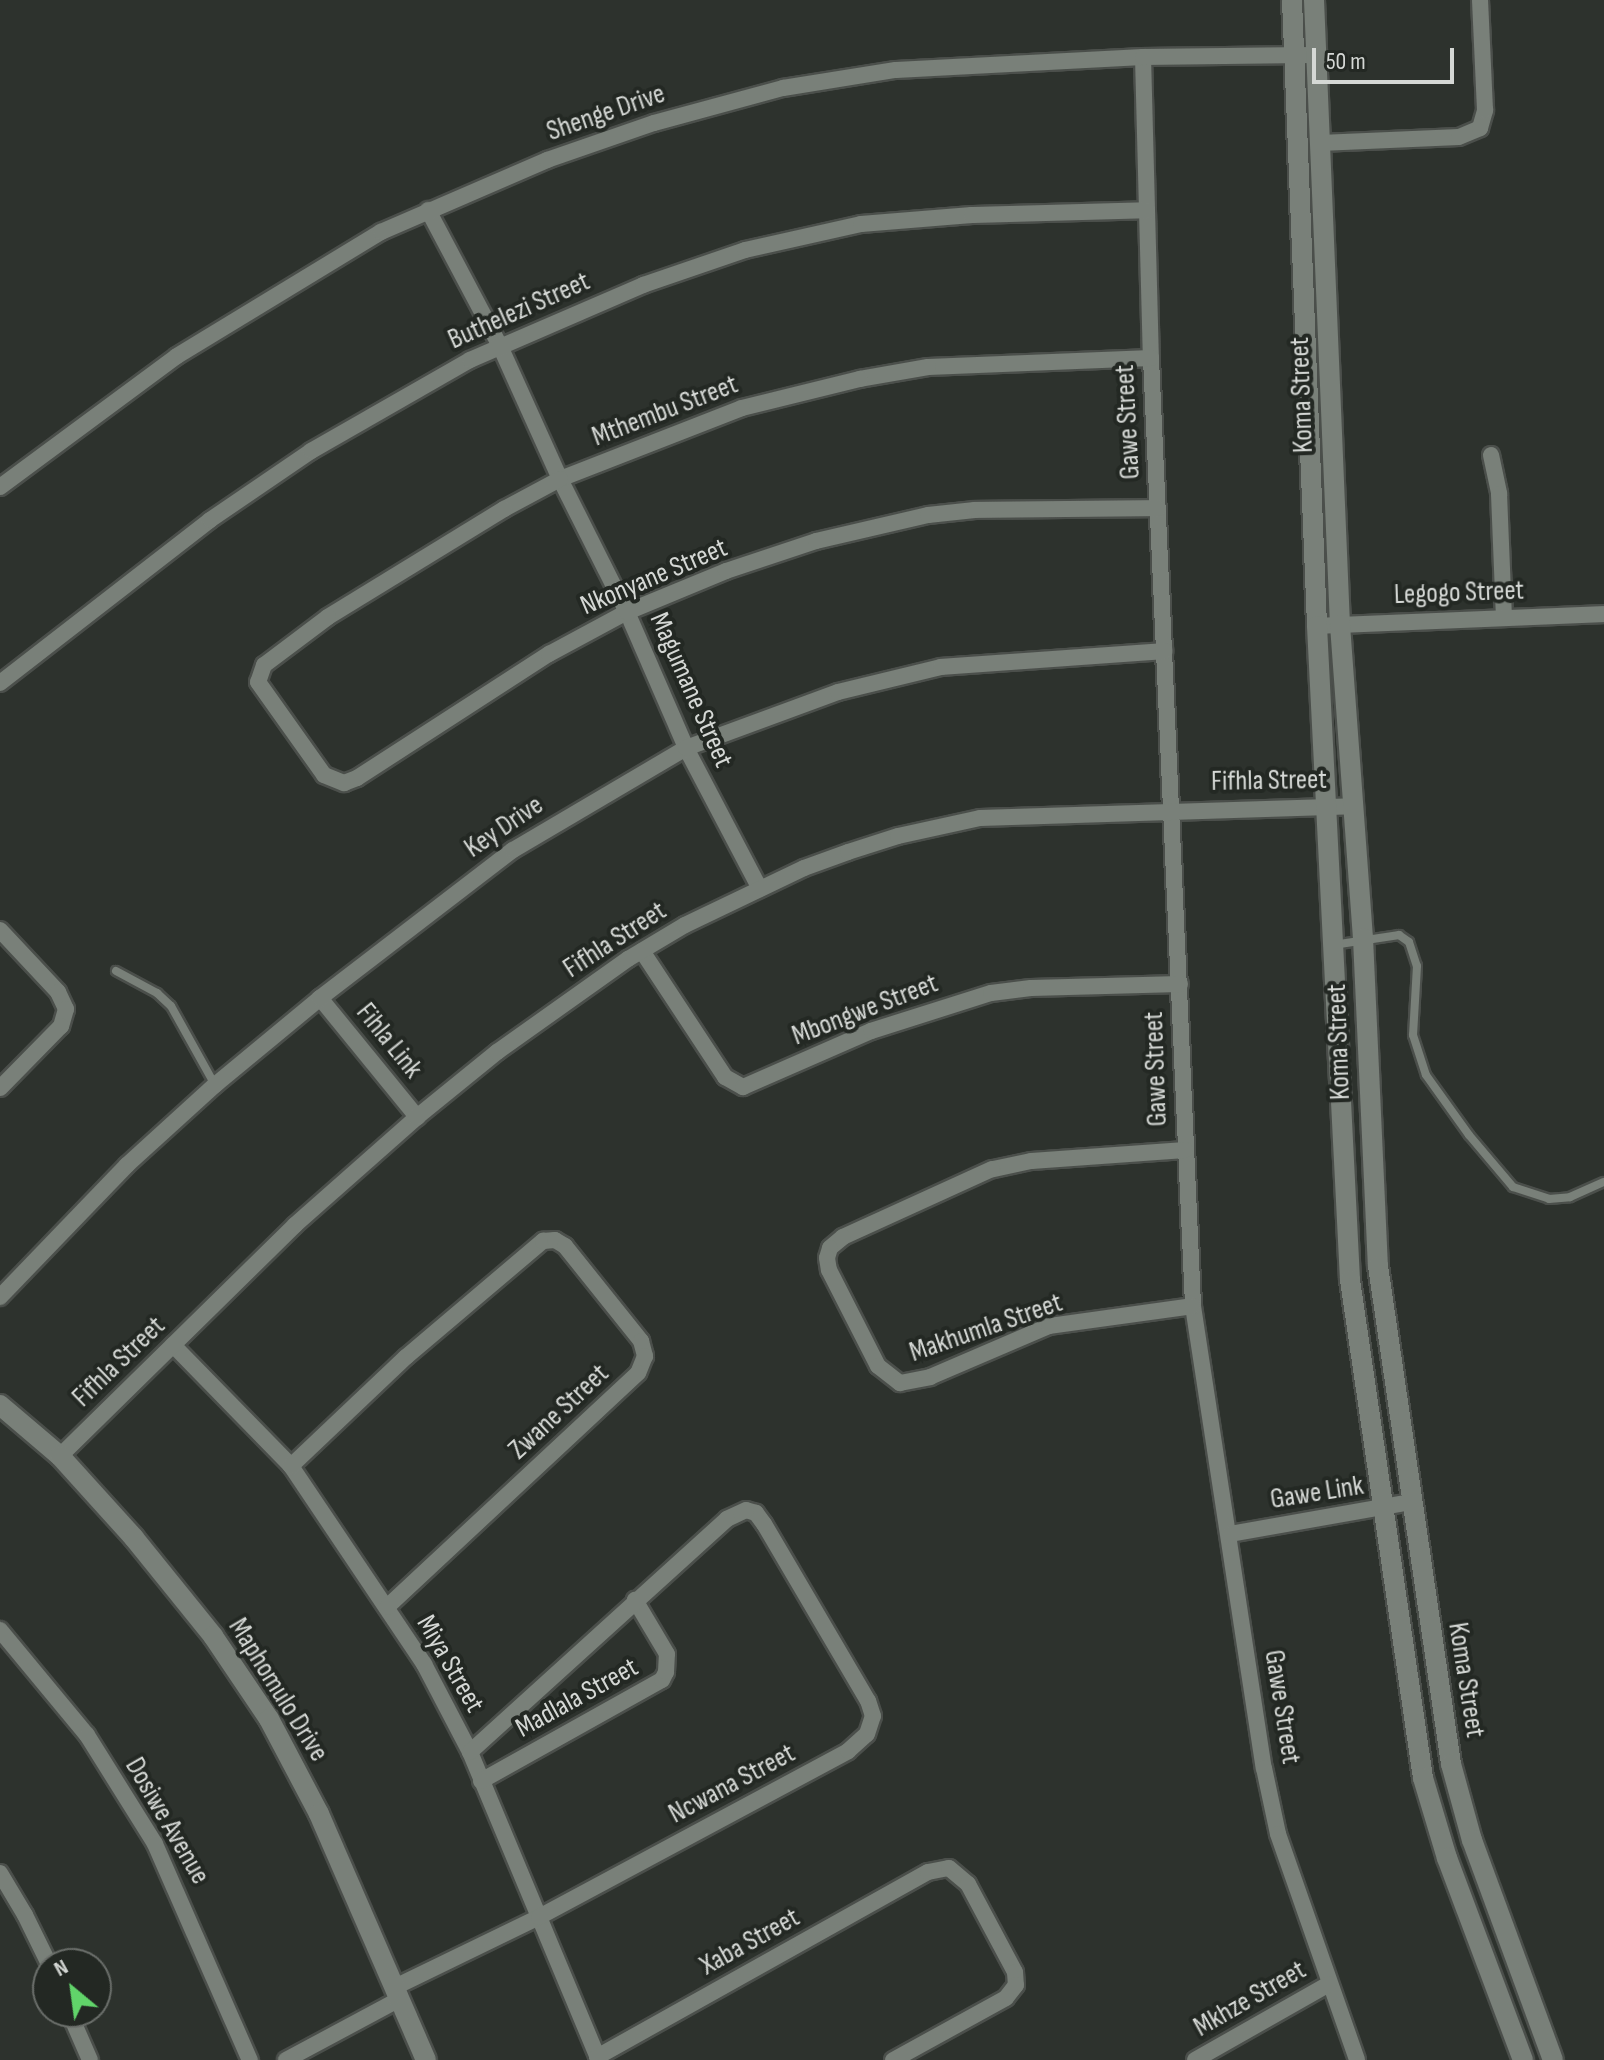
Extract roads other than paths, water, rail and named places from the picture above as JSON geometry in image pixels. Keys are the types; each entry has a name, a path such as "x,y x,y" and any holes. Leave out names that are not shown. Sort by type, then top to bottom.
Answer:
{"main road":[{"name":"Koma Street","path":"1292,0 1306,55 1320,143 1340,625 1363,938 1375,1239 1442,1715 1457,1791 1553,2060"},
{"name":"Koma Street","path":"1314,0 1306,55 1317,626 1348,1265 1423,1778 1447,1858 1523,2060"},
{"name":"Maphomulo Drive","path":"0,1405 60,1456 134,1538 204,1625 269,1719 319,1814 426,2060"}],"street":[{"path":"1320,143 1464,137 1480,128 1485,110 1480,0"},
{"name":"Shenge Drive","path":"0,487 177,356 381,232 547,160 654,123 783,88 896,70 1143,57 1306,55"},
{"name":"Gawe Street","path":"1143,57 1151,358 1193,1306 1262,1757 1278,1834 1357,2060"},
{"name":"Magumane Street","path":"428,210 500,346 560,479 627,612 686,748 760,889"},
{"name":"Buthelezi Street","path":"0,683 267,480 421,386 500,346 643,285 714,260 794,238 901,218 1147,210"},
{"name":"Mthembu Street","path":"258,679 264,665 328,617 504,509 560,479 742,408 860,379 966,364 1151,358"},
{"path":"1491,455 1499,494 1504,617"},
{"name":"Nkonyane Street","path":"258,679 262,690 324,775 344,783 357,778 536,662 627,612 726,571 816,541 928,515 1025,507 1158,508"},
{"name":"Legogo Street","path":"1317,626 1604,614"},
{"name":"Key Drive","path":"0,1297 127,1165 215,1085 320,998 513,850 686,748 838,692 916,672 990,662 1164,651"},
{"name":"Fifhla Street","path":"60,1456 295,1225 417,1117 497,1052 642,951 685,925 804,868 886,840 980,818 1172,809 1353,806"},
{"path":"0,930 58,992 66,1009 61,1026 0,1088"},
{"name":"Mbongwe Street","path":"642,951 725,1077 743,1087 871,1031 991,993 1031,988 1180,984"},
{"name":"Fihla Link","path":"320,998 417,1117"},
{"name":"Makhumla Street","path":"1185,1150 1031,1161 992,1169 843,1237 828,1252 829,1270 878,1366 900,1383 930,1377 1049,1326 1193,1306"},
{"name":"Zwane Street","path":"291,1466 406,1357 531,1250 548,1240 565,1246 641,1341 645,1351 642,1368 387,1607"},
{"name":"Miya Street","path":"173,1345 291,1466 437,1687 470,1752 598,2058"},
{"name":"Gawe Link","path":"1230,1534 1412,1502"},
{"name":"Ncwana Street","path":"286,2060 398,1993 848,1751 869,1730 873,1716 868,1701 759,1517 746,1510 727,1519 635,1600"},
{"path":"470,1752 635,1600"},
{"name":"Madlala Street","path":"481,1781 662,1680 666,1672 667,1654 635,1600"},
{"name":"Dosiwe Avenue","path":"0,1630 87,1735 155,1844 188,1912 250,2060"},
{"name":"Xaba Street","path":"598,2058 928,1872 949,1868 963,1876 1015,1972 1016,1985 1006,1998 893,2060"},
{"path":"0,1873 41,1948"},
{"name":"Mkhze Street","path":"1195,2060 1329,1984"},
{"path":"76,2028 90,2060"}],"lane":[{"path":"1332,945 1399,935 1409,942 1418,976 1413,1035 1426,1075 1513,1187 1549,1199 1570,1197 1604,1182"},
{"path":"116,971 157,993 171,1006 215,1085"}]}
